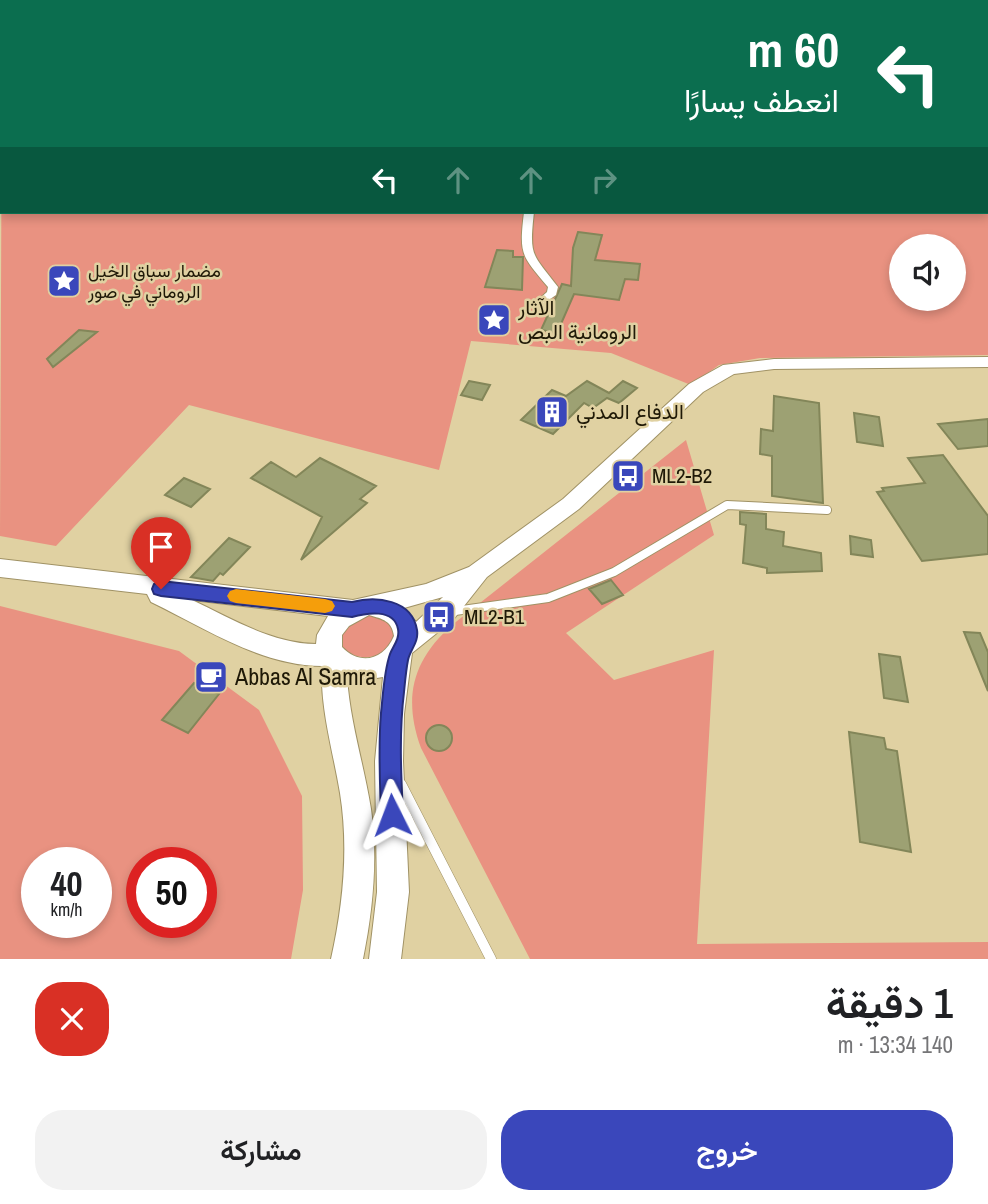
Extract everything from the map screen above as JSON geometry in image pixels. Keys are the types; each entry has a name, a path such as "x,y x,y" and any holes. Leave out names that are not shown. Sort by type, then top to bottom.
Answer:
{"main road":[{"path":"479,571 444,612 387,664 359,670 345,666 334,657 328,645 333,624 360,607 429,593 479,571 571,504 696,388 729,369 774,364 988,362"},
{"path":"0,568 137,586 360,607 387,607 400,616 407,629 391,715 389,761 393,892 385,959"},
{"path":"137,586 271,648 296,655 334,657"},
{"path":"334,657 334,704 357,813 359,866 354,931 347,959"}],"street":[{"path":"529,214 526,239 528,258 553,287 552,293 543,301"}],"lane":[{"path":"444,612 548,598 614,572 727,506 827,510"},
{"path":"389,761 491,959"}],"shaded area":[{"name":"الآثار الرومانية البص","path":"1,214 988,214 988,355 760,358 719,365 691,385 611,353 471,341 439,470 189,405 56,546 0,536"},
{"path":"686,440 714,535 566,633 614,680 714,650 697,944 988,942 988,959 530,959 421,748 413,713 415,681 428,652 452,625"},
{"path":"0,606 179,651 259,710 302,796 303,890 291,959 0,959"},
{"path":"381,614 396,632 388,648 371,657 362,657 351,654 342,647 339,637 341,631 351,620 357,615"}],"building":[{"path":"578,232 602,235 595,260 640,264 638,280 625,279 619,300 574,294 557,333 541,330 562,284 571,286 573,248"},
{"path":"497,250 513,251 513,257 523,257 522,290 485,287"},
{"path":"79,330 97,332 53,367 47,359"},
{"path":"469,381 490,385 482,400 461,395"},
{"path":"587,381 609,393 623,381 637,388 619,403 607,398 593,408 584,403 553,434 521,420 552,390 566,396"},
{"path":"774,396 819,403 823,503 772,496 772,456 760,454 761,429 773,431"},
{"path":"854,413 879,417 883,446 857,442"},
{"path":"988,419 988,446 958,449 938,424"},
{"path":"943,455 988,516 988,554 922,561 877,492 884,491 882,488 925,483 908,458"},
{"path":"320,458 376,486 360,499 367,503 301,560 322,517 251,478 271,462 296,477"},
{"path":"184,478 210,489 191,507 165,495"},
{"path":"740,512 766,514 766,529 784,532 783,546 821,553 822,571 767,573 767,568 743,563 746,525 740,524"},
{"path":"850,536 871,540 873,557 851,554"},
{"path":"229,538 250,547 223,575 220,573 213,581 191,577"},
{"path":"611,580 623,595 602,604 589,589"},
{"path":"964,632 980,633 988,652 988,691"},
{"path":"879,654 900,657 908,702 884,698"},
{"path":"194,683 219,694 188,733 162,720"},
{"path":"439,725 448,729 452,738 448,747 439,751 430,747 426,738 430,729"},
{"path":"849,732 884,738 886,749 897,751 911,852 860,842"}],"slow traffic":[{"path":"236,596 325,606"}],"place":[{"name":"مضمار سباق الخيل الروماني في صور","path":"64,281"},
{"name":"الآثار الرومانية البص","path":"494,320"},
{"name":"الدفاع المدني","path":"552,412"},
{"name":"ML2-B2","path":"628,476"},
{"name":"ML2-B1","path":"439,617"},
{"name":"Abbas Al Samra","path":"211,677"}],"route":[{"path":"161,589 352,609 369,605 387,607 400,616 407,629 406,645 399,656 391,715 389,761 392,815"}]}
